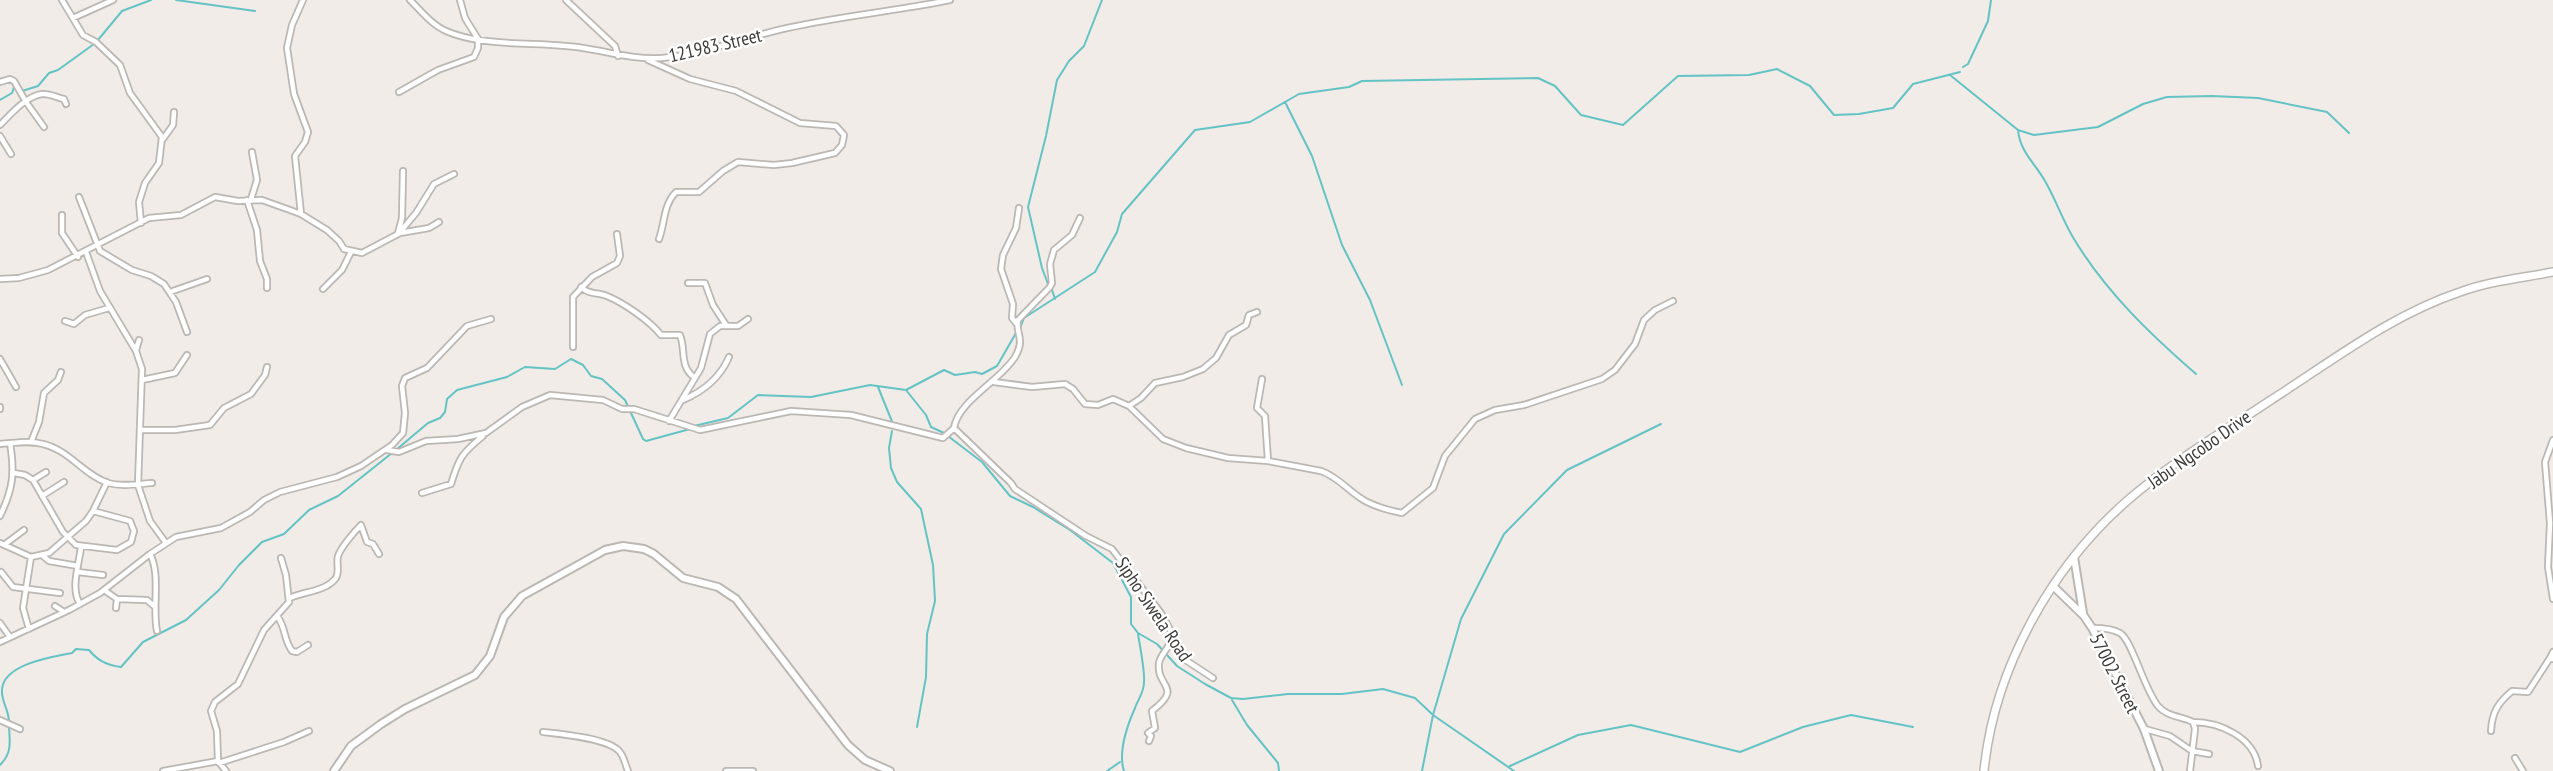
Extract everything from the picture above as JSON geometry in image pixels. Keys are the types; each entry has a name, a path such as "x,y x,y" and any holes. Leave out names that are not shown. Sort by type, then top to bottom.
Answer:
{"main road":[{"name":"Jabu Ngcobo Drive","path":"1984,771 1997,708 2028,630 2053,586 2074,557 2108,519 2155,478 2393,322 2463,290 2553,272"}],"street":[{"path":"62,0 83,35 96,42 120,65 130,93 163,139"},
{"path":"73,18 114,0"},
{"path":"301,214 294,158 308,132 295,94 287,48 292,25 303,0"},
{"name":"121983 Street","path":"410,0 440,29 453,34 478,39 582,47 618,56 644,58 673,56 725,46 786,28 950,0"},
{"path":"399,92 438,70 474,57 478,39 465,18 460,0"},
{"path":"566,0 615,46 618,56"},
{"path":"644,58 690,79 736,91 804,125 835,125 844,135 842,145 835,153 780,164 738,162 699,192 676,192 667,204 659,239"},
{"path":"0,82 12,80 44,127"},
{"path":"0,125 26,102 42,94 64,99 66,104"},
{"path":"141,223 139,202 145,183 159,163 163,139 173,125 174,112"},
{"path":"0,136 11,155"},
{"path":"252,152 257,180 249,200 267,288"},
{"path":"399,233 403,171"},
{"path":"399,233 416,213 434,184 454,174"},
{"path":"79,197 100,251 132,270 151,276 164,284 187,332"},
{"path":"0,279 19,278 48,270 78,257 149,218 181,215 215,197 262,200 301,214 327,230 339,240 344,249 351,252 362,253 399,233 429,228 439,222"},
{"path":"422,493 451,484 454,469 461,457 486,433 522,407 550,395 603,400 622,409 634,409 693,427 791,411 851,415 928,436 947,436 954,428 958,413 994,382 1013,359 1021,340 1012,318 1013,304 1001,269 1003,255 1016,228 1019,208"},
{"path":"62,215 62,233 78,257"},
{"path":"1018,328 1021,314 1050,287 1050,264 1054,250 1072,235 1080,218"},
{"path":"573,347 572,301 592,277 617,263 620,256 617,234"},
{"path":"86,252 100,291 136,351 142,369 138,485 150,521 166,543"},
{"path":"323,289 342,270 351,252"},
{"path":"170,292 207,279"},
{"path":"688,283 705,283 713,305 726,325"},
{"path":"581,287 586,292 610,297 647,319 662,335 680,335 683,360 690,374 695,377"},
{"path":"994,382 1032,387 1062,383 1073,389 1085,404 1098,405 1113,399 1129,406 1151,429 1174,444 1199,453 1268,461 1326,472 1362,499 1402,513 1433,488 1445,456 1475,419 1488,412 1524,405 1602,379 1615,370 1632,348 1644,320 1655,310 1673,301"},
{"path":"65,321 76,323 85,315 109,307"},
{"path":"1129,406 1155,383 1183,377 1210,364 1229,335 1246,325 1249,315 1257,312"},
{"path":"0,642 104,590 166,543 189,533 221,528 280,492 350,472 388,450 404,428 402,386 405,377 427,368 467,326 491,318"},
{"path":"669,421 704,361 710,334 720,326 738,326 748,319"},
{"path":"136,351 139,340"},
{"path":"142,380 175,373 187,355"},
{"path":"682,400 698,393 713,381 724,369 729,357"},
{"path":"0,359 16,387"},
{"path":"141,430 175,430 210,425 224,408 251,394 265,375 267,367"},
{"path":"31,442 39,422 44,393 58,380 61,372"},
{"path":"1262,379 1257,408 1265,416 1268,461"},
{"name":"Sipho Siwela Road","path":"954,428 1015,489 1086,536 1112,549 1154,603 1191,665 1213,678"},
{"path":"388,450 399,452 425,441 458,439 486,433"},
{"path":"2553,440 2545,462 2550,523 2549,567 2553,599"},
{"path":"0,444 31,442 53,447 107,482 138,485 152,483"},
{"path":"0,516 9,496 14,473 10,443"},
{"path":"33,480 46,472"},
{"path":"14,473 33,480 63,532 81,547 117,550 131,542 134,535 133,526 124,519 93,512"},
{"path":"42,496 64,482"},
{"path":"2,544 31,557 42,556 69,538 93,512 107,482"},
{"path":"290,598 318,589 334,579 338,572 339,553 361,525 367,542 373,544 379,554"},
{"path":"2,544 24,530"},
{"path":"334,771 351,746 371,731 405,709 475,675 490,656 504,617 522,596 604,550 627,546 651,552 682,578 718,587 736,599 848,745 866,760 890,771"},
{"path":"80,604 76,595 81,547"},
{"path":"150,554 156,567 157,631"},
{"path":"42,556 49,561 103,575"},
{"path":"29,629 24,618 31,557"},
{"path":"2074,557 2084,616"},
{"path":"226,771 218,762 217,732 211,716 212,706 238,684 260,636 289,604 281,558"},
{"path":"1,572 11,586 60,593"},
{"name":"57002 Street","path":"2053,586 2084,616 2092,628 2144,729 2158,771"},
{"path":"104,590 117,599 147,600 155,610"},
{"path":"116,608 117,599"},
{"path":"55,606 64,612"},
{"path":"277,615 292,651 297,652 308,645"},
{"path":"0,623 10,637"},
{"path":"2092,628 2111,630 2124,636 2131,647 2142,680 2157,705 2166,713 2193,722 2211,723 2226,728 2254,752 2258,766"},
{"path":"1149,741 1151,736 1148,733 1155,728 1152,711 1166,699 1167,687 1160,674 1159,662 1172,642 1172,633"},
{"path":"2491,731 2496,707 2512,691 2528,692 2553,652"},
{"path":"0,720 20,729"},
{"path":"2190,771 2195,729 2193,722"},
{"path":"2144,729 2170,736 2192,751 2209,754"},
{"path":"163,771 218,762 284,742 309,731"},
{"path":"543,732 589,739 614,747 623,757 628,771"},
{"path":"2515,758 2523,771"},
{"path":"726,771 753,771"}],"waterway":[{"path":"98,40 122,11 151,0"},
{"path":"176,0 255,11"},
{"path":"1048,284 1028,207 1057,80 1069,61 1084,46 1102,0"},
{"path":"1963,67 1968,64 1988,21 1991,0"},
{"path":"22,91 38,86 49,73 58,70 94,44"},
{"path":"1020,328 1024,318 1095,272 1117,232 1122,214 1195,130 1250,122 1299,94 1349,87 1362,81 1538,78 1555,86 1581,115 1623,125 1678,76 1749,75 1777,69 1810,86 1834,115 1893,108 1913,84 1960,72"},
{"path":"1950,75 2018,130 2034,135 2098,127 2143,104 2167,97 2212,96 2258,98 2327,112 2349,133"},
{"path":"0,100 12,93 14,87"},
{"path":"1285,102 1312,156 1342,245 1370,300 1402,385"},
{"path":"2018,130 2025,151 2045,181 2070,232 2100,277 2130,311 2196,374"},
{"path":"1052,290 1055,299"},
{"path":"694,426 728,418 758,395 811,397 870,385 906,390 944,370 955,375 975,372 982,374 997,366 1016,333"},
{"path":"396,450 428,423 440,418 445,412 447,399 457,390 507,377 525,367 555,369 571,359 583,365 591,376 602,379 625,400 646,441 690,429"},
{"path":"878,387 893,424"},
{"path":"906,390 926,415 931,427 944,433 982,462 1010,496 1070,530 1113,563 1131,597 1131,624 1138,633 1157,644 1177,666 1205,684 1231,698 1243,699 1383,689 1415,698 1433,715 1514,771"},
{"path":"1422,771 1433,715 1461,619 1504,534 1567,470 1661,424"},
{"path":"892,431 889,448 891,468 897,482 921,509 933,565 935,601 927,634 926,677 917,727"},
{"path":"9,722 2,690 4,681 19,668 72,653 76,649 89,650 103,662 121,667 143,642 186,620 219,590 262,542 284,534 309,510 338,496 392,453"},
{"path":"1124,771 1124,739 1144,686 1138,634"},
{"path":"1232,700 1247,725 1278,763 1279,771"},
{"path":"1510,766 1578,735 1631,725 1740,752 1803,727 1851,715 1913,727"},
{"path":"0,765 8,752 9,727"},
{"path":"1107,771 1120,762"}]}
